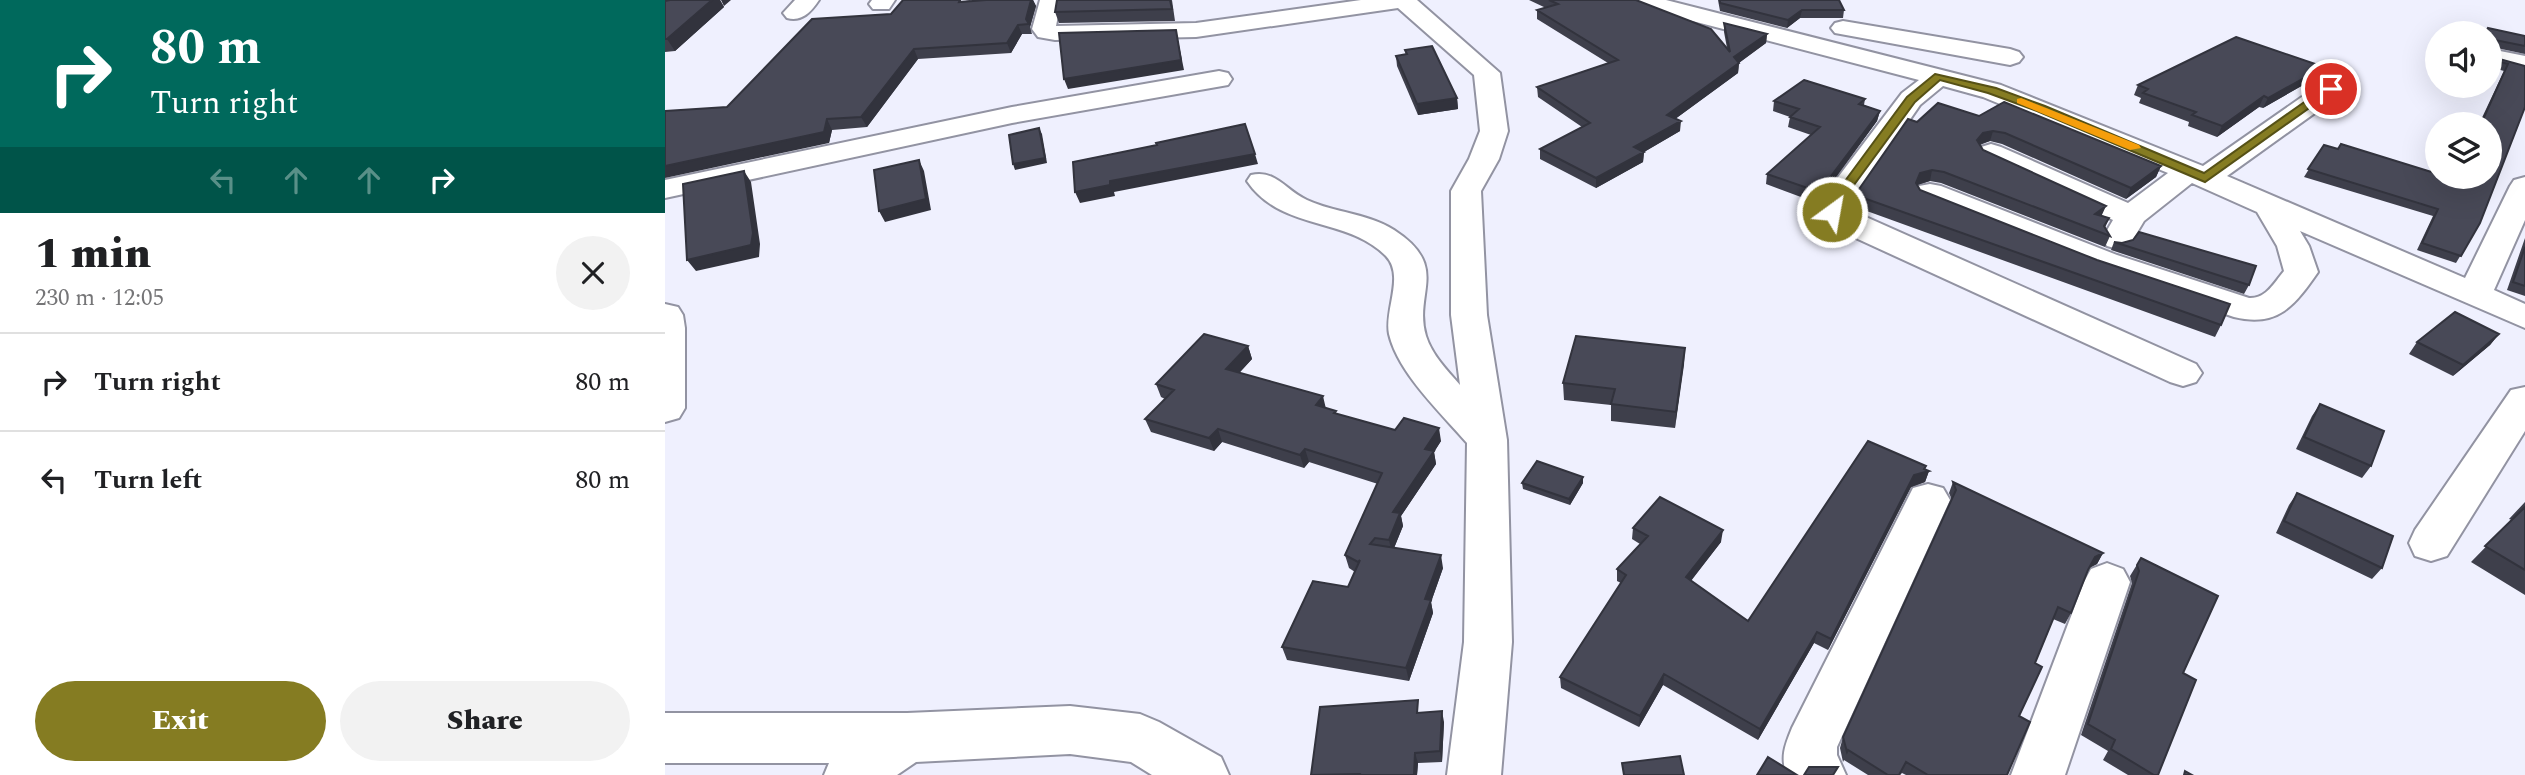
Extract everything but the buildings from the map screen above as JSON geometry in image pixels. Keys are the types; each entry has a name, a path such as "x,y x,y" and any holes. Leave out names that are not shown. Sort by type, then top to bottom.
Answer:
{"street":[{"path":"1048,5 1044,29 1055,33 1196,30 1403,0 1487,74 1494,131 1484,159 1466,191 1469,315 1487,440 1487,642 1473,775"},
{"path":"1639,0 1992,90 2197,174 2525,317"},
{"path":"1725,21 1765,20 1842,28 2010,57"},
{"path":"2502,59 2525,64"},
{"path":"1938,77 1911,99 1834,204 1832,212 1847,222 2183,373"},
{"path":"665,189 1012,115 1219,79"},
{"path":"2105,262 2131,216 2331,89"},
{"path":"1991,152 2131,216"},
{"path":"1262,181 1283,203 1374,230 1400,252 1413,277 1407,315 1408,336 1419,358 1487,440"},
{"path":"2474,295 2525,186"},
{"path":"1930,193 2105,262 2246,309 2261,311 2273,307 2301,272 2293,246 2269,206"},
{"path":"665,315 665,408"},
{"path":"2431,543 2525,400"},
{"path":"1819,775 1809,763 1811,746 1928,500"},
{"path":"2038,775 2107,582"},
{"path":"665,738 907,738 1070,730 1140,739 1202,775"},
{"path":"851,775 907,738"}],"slow traffic":[{"path":"2021,101 2135,148"}],"route":[{"path":"1832,212 1834,204 1911,99 1938,77 1992,90 2041,108 2205,178 2331,89"}]}
